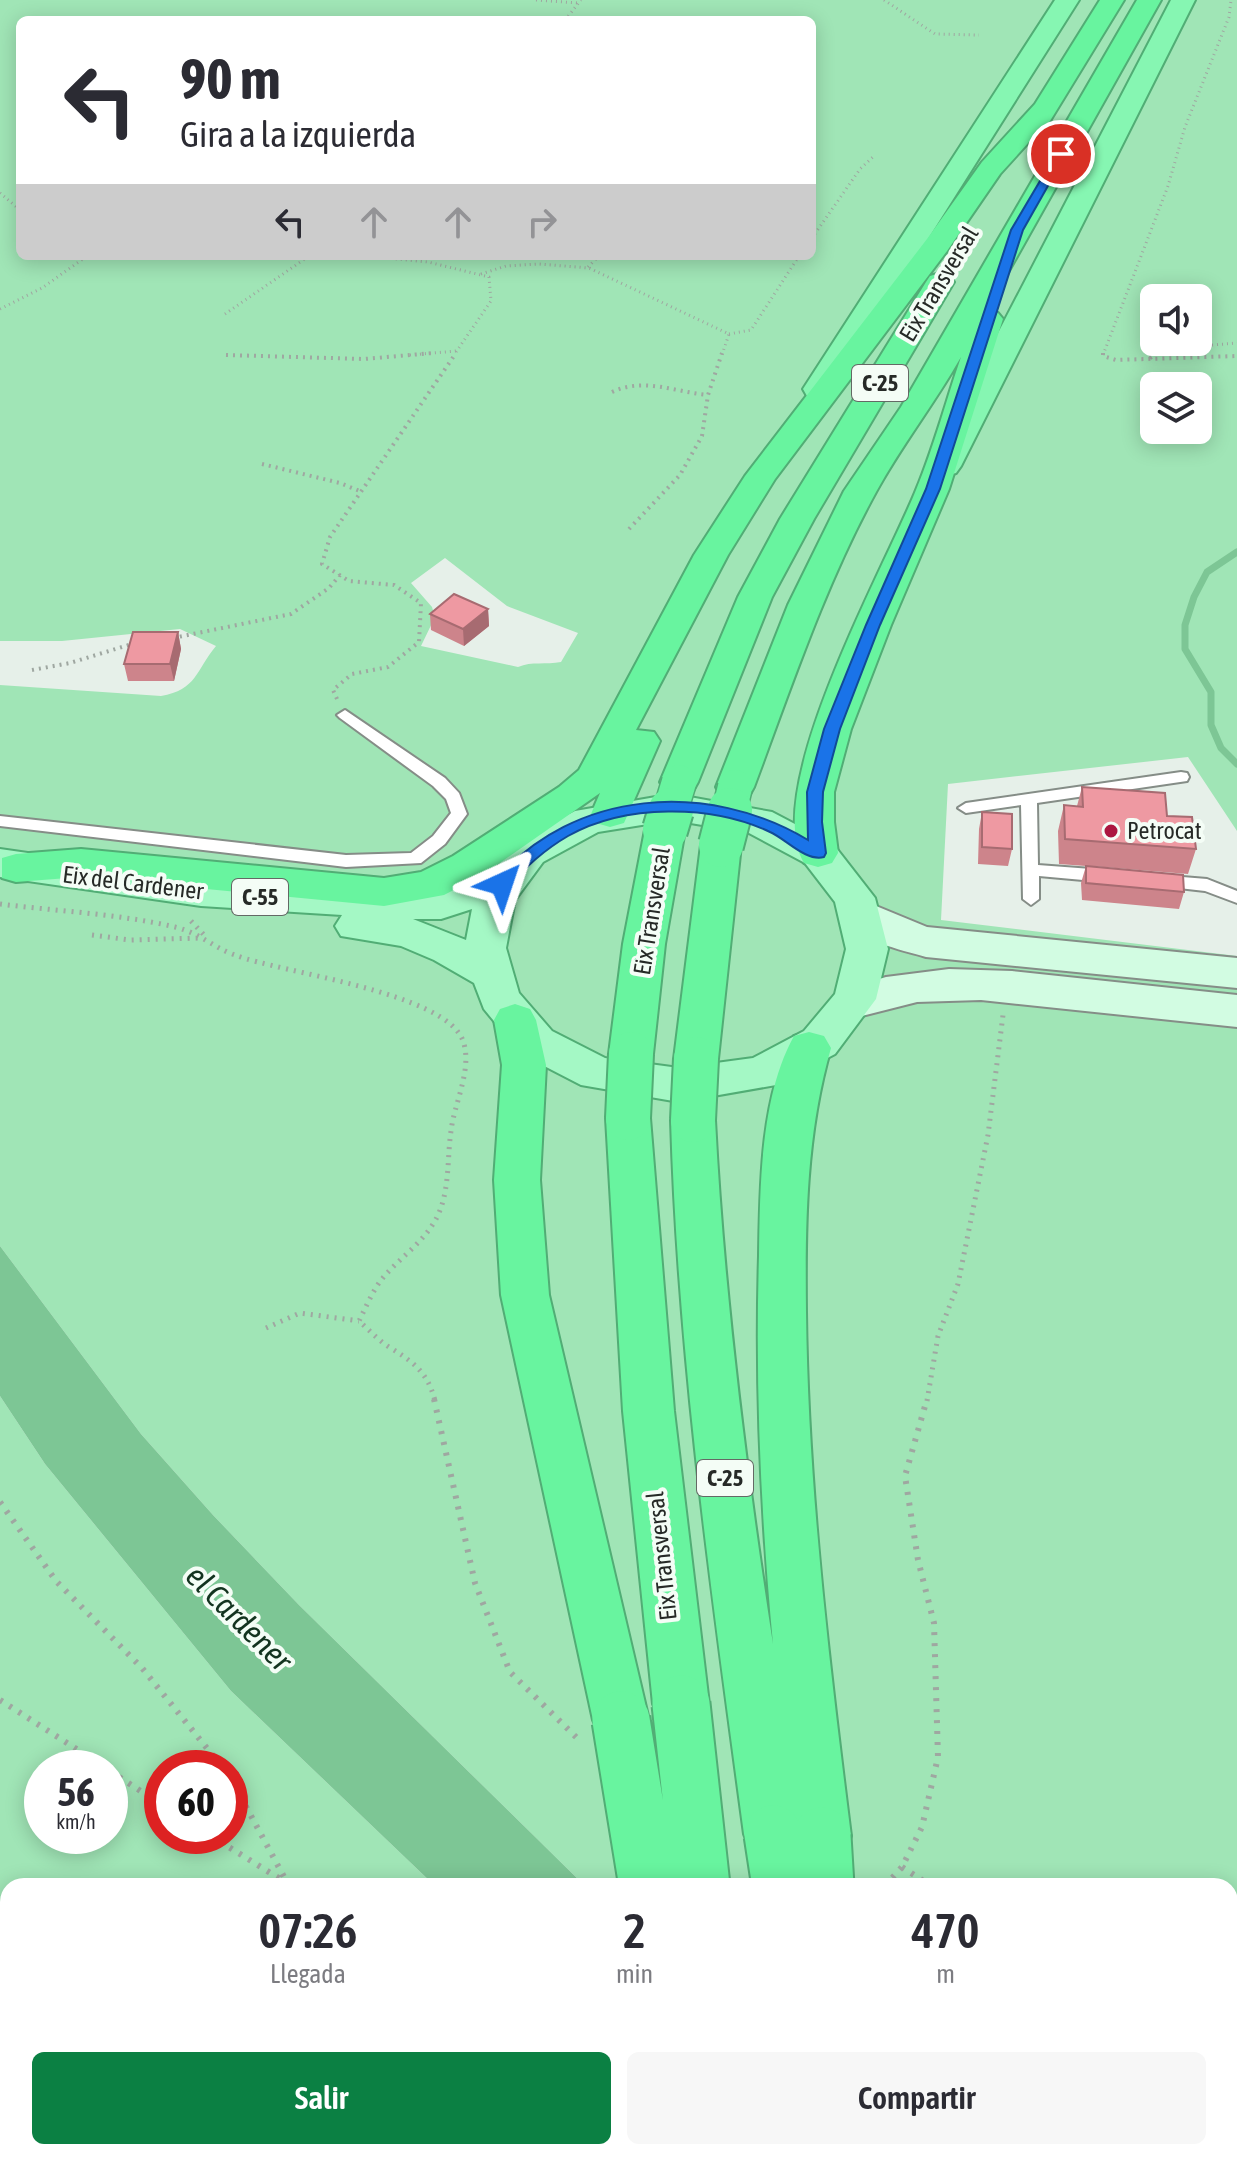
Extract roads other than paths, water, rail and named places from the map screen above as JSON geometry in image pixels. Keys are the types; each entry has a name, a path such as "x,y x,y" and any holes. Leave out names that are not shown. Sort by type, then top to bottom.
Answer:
{"highway":[{"path":"5,871 81,863 384,892 430,885 467,866 573,796 594,777 635,694 664,646 711,555 1067,0"},
{"name":"Eix Transversal","path":"700,1878 661,1561 638,1310 628,1118 631,1054 644,944 665,830 679,782 727,660 783,545 1112,0"},
{"name":"Eix Transversal","path":"800,1860 729,1513 695,1228 693,1120 696,1059 721,845 735,787 805,605 860,491 917,407 1149,0"},
{"path":"818,853 814,822 815,792 832,729 873,625 933,489 1183,0"},
{"path":"761,476 937,245 991,168 1044,109"},
{"path":"933,489 1017,230"},
{"path":"610,814 661,689 664,646"},
{"path":"515,1020 524,1065 517,1180 525,1295 602,1732 646,1878"},
{"path":"800,1860 797,1634 780,1367 783,1197 791,1111 809,1048"}],"main road":[{"name":"C-55","path":"662,807 716,810 776,828 818,853 844,879 864,916 869,938 868,959 864,981 854,1002 832,1030 781,1064 738,1078 690,1085 654,1084 618,1078 574,1063 537,1041 515,1020 495,992 487,972 483,949 485,927 502,884 523,859 542,844 574,827 610,814 662,807"},
{"name":"Eix del Cardener","path":"5,871 201,892 404,905 441,905 502,884"},
{"name":"Eix del Cardener","path":"5,871 406,932 449,949 487,972"},
{"path":"864,916 894,932 926,942 1230,970"},
{"path":"854,1002 889,989 926,984 1008,985 1237,1011"}],"lane":[{"path":"0,821 346,861 415,859 439,840 459,814 453,797 439,782 345,715"},
{"path":"966,808 1181,777"},
{"path":"1029,799 1031,899"},
{"path":"1031,870 1207,885 1237,897"}],"water":[{"name":"el Cardener","path":"0,1246 141,1434 213,1515 299,1605 577,1878 427,1878 231,1691 45,1464 0,1396"}],"waterway":[{"path":"1237,552 1207,572 1194,597 1185,625 1185,649 1211,692 1211,725 1221,748 1237,764"}],"place":[{"name":"Petrocat","path":"1111,831"}]}
